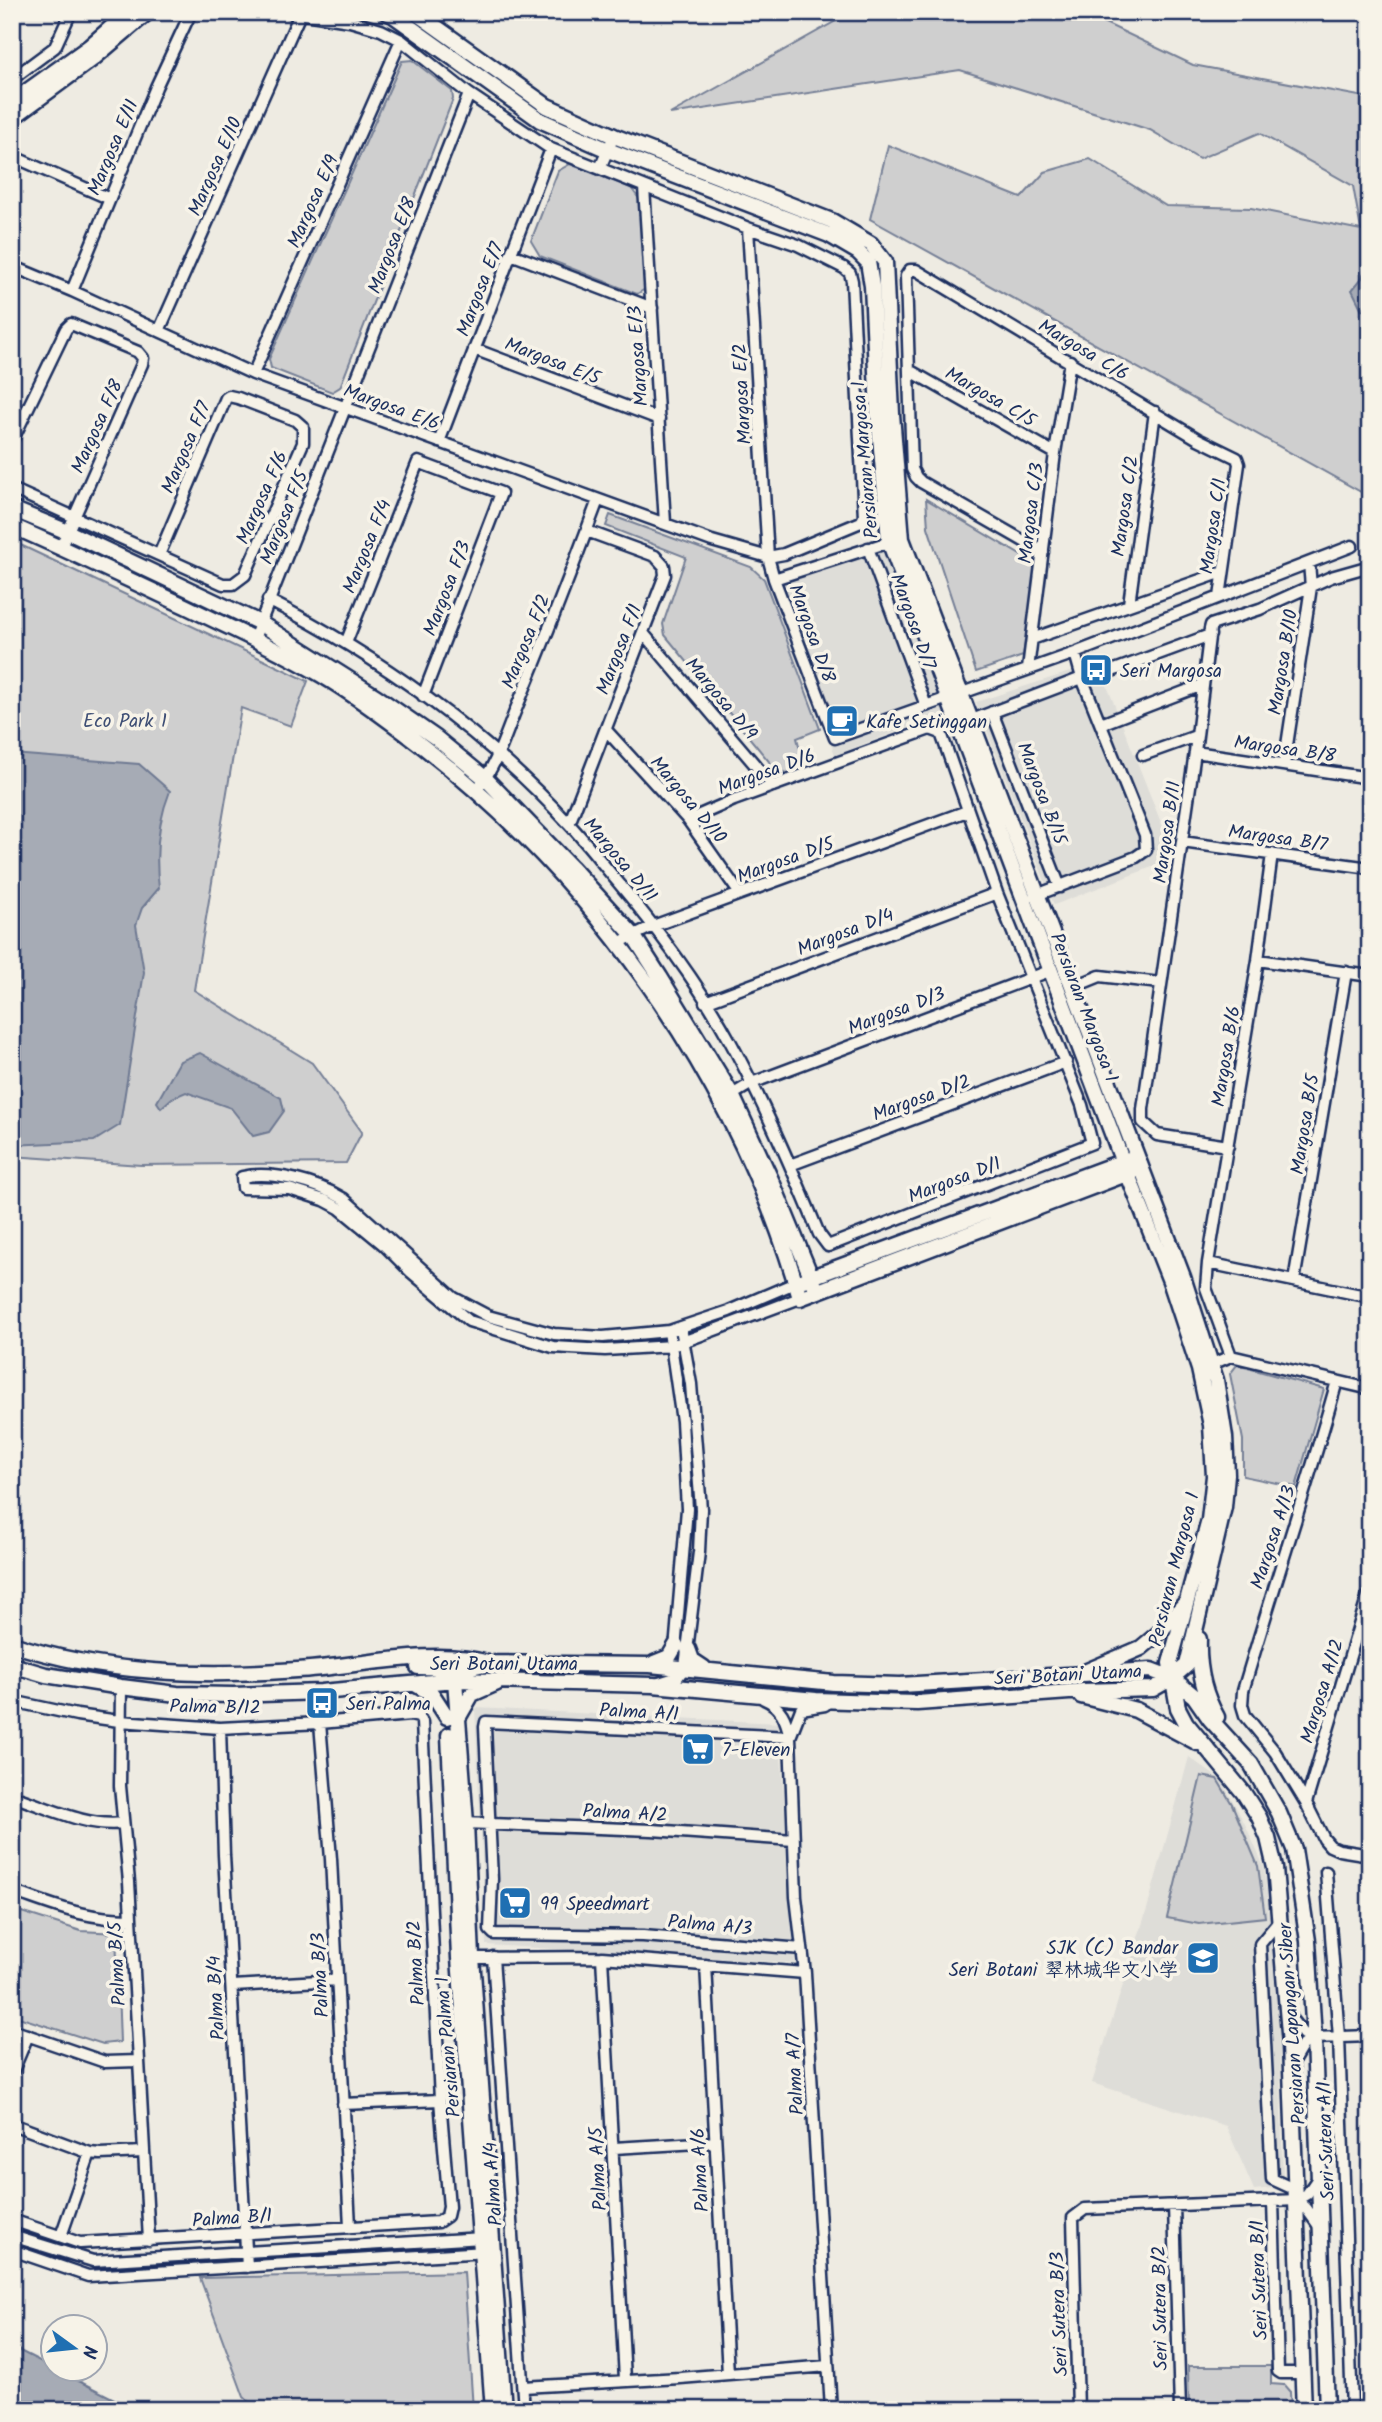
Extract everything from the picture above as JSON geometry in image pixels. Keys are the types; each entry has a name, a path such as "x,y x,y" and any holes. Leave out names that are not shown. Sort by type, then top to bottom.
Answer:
{"street":[{"path":"12,79 55,47 71,12"},
{"path":"12,102 89,47 129,12"},
{"path":"12,118 95,57 148,12"},
{"name":"Persiaran Margosa 1","path":"386,12 451,47 547,106 832,220 878,251 885,262 887,282 896,540"},
{"name":"Persiaran Margosa 1","path":"415,12 451,47 540,120 608,150 829,235 858,252 868,262 873,286 878,414 896,540 1030,898 1073,987 1183,1277 1206,1367 1214,1476 1209,1520 1170,1663 1172,1678"},
{"path":"296,13 350,21 381,30 401,40 469,94 551,149 748,228 799,245 850,273 864,517 855,526 784,554 768,557"},
{"name":"Margosa E/10","path":"159,331 296,13"},
{"name":"Margosa E/11","path":"72,291 189,15"},
{"name":"Margosa E/9","path":"253,374 401,40"},
{"path":"435,66 451,47"},
{"name":"Margosa E/8","path":"346,408 469,94"},
{"path":"600,168 614,135"},
{"name":"Margosa E/7","path":"439,442 551,149"},
{"path":"12,156 110,199"},
{"name":"Margosa E/3","path":"644,187 665,523"},
{"name":"Margosa E/2","path":"748,228 768,557 774,579"},
{"path":"511,254 652,308"},
{"name":"Margosa E/6","path":"12,266 253,374 712,541 768,557"},
{"name":"Margosa C/6","path":"909,370 906,276 910,270 916,270 1239,461"},
{"name":"Margosa F/8","path":"12,441 68,326 74,324 107,338 138,352 143,358 61,548"},
{"name":"Margosa E/5","path":"474,349 659,419"},
{"name":"Margosa C/3","path":"1028,669 1055,453 1070,361"},
{"path":"909,370 912,469 916,477 1043,552"},
{"name":"Margosa C/5","path":"909,370 1055,453"},
{"name":"Margosa F/7","path":"159,555 226,398 234,397 271,410"},
{"name":"Margosa F/5","path":"254,639 346,408"},
{"name":"Margosa F/6","path":"159,555 223,584 233,584 245,575 303,443 303,427 295,419 271,410"},
{"name":"Margosa C/2","path":"1129,604 1155,412"},
{"name":"Margosa C/1","path":"1220,597 1239,461"},
{"name":"Margosa F/3","path":"418,462 501,493 423,696"},
{"name":"Margosa F/4","path":"346,643 418,462"},
{"path":"12,489 159,555"},
{"name":"Margosa F/2","path":"481,785 497,755 547,637 598,500"},
{"path":"12,509 260,623 377,696 436,738 538,850 618,943 649,985 720,1098 778,1231 798,1291"},
{"path":"12,526 254,639 315,671 481,785 571,867 632,935 732,1095 814,1284"},
{"name":"Margosa F/1","path":"569,824 665,575 664,566 654,556 587,531"},
{"path":"774,579 896,540"},
{"path":"926,706 1075,653 1352,546"},
{"name":"Margosa D/7","path":"869,548 926,706"},
{"name":"Margosa B/10","path":"1284,765 1311,587 1309,563"},
{"path":"1112,671 1210,635 1212,625 1260,609 1331,578 1370,566"},
{"path":"1032,639 1223,572"},
{"name":"Margosa D/8","path":"774,579 835,738 926,706"},
{"name":"Margosa D/11","path":"268,600 346,643 423,696 497,755 569,824 653,926 705,1002 772,1122 819,1234 828,1246"},
{"name":"Margosa D/9","path":"643,633 773,786"},
{"name":"Margosa B/11","path":"1210,635 1160,982 1143,1122 1157,1135 1228,1146"},
{"path":"1030,898 1136,857 1146,850 1145,835 1082,678 1075,653"},
{"path":"972,720 1082,678"},
{"path":"1101,724 1202,685"},
{"name":"Persiaran Margosa 1","path":"955,694 972,720 1052,970 1133,1189 1220,1404 1227,1474 1224,1507 1186,1665 1172,1678"},
{"name":"Margosa B/15","path":"992,712 1060,887"},
{"name":"Margosa D/6","path":"688,820 930,729 941,733 967,811"},
{"name":"Margosa D/10","path":"606,730 688,820 740,894"},
{"path":"1143,755 1196,736"},
{"name":"Margosa B/8","path":"1195,752 1370,778"},
{"path":"967,811 1066,1062"},
{"name":"Margosa D/5","path":"618,943 653,926 967,811"},
{"name":"Margosa B/7","path":"1182,842 1370,868"},
{"name":"Margosa B/6","path":"1231,1356 1206,1288 1208,1263 1258,960 1272,854"},
{"name":"Margosa D/4","path":"705,1002 997,892"},
{"path":"1258,960 1370,975"},
{"name":"Margosa D/3","path":"732,1095 752,1083 1052,970"},
{"name":"Margosa B/5","path":"1294,1281 1346,972"},
{"path":"1073,987 1100,976 1160,982"},
{"name":"Margosa D/1","path":"828,1246 1092,1143 1066,1062"},
{"name":"Margosa D/2","path":"790,1165 1066,1062"},
{"path":"798,1291 669,1331 603,1337 554,1334 495,1318 454,1298 344,1199 330,1191 290,1179 252,1175 242,1177 244,1188 289,1189 339,1208 469,1321 553,1347 605,1350 684,1343 814,1284 1110,1173 1123,1163 1139,1162"},
{"path":"1110,1173 1133,1189"},
{"path":"1208,1263 1370,1297"},
{"path":"469,1321 473,1309"},
{"path":"492,1329 495,1318"},
{"path":"681,1328 691,1384 701,1509 699,1552 679,1670 695,1689"},
{"path":"669,1331 678,1385 687,1509 682,1647 692,1660 706,1669"},
{"path":"1206,1367 1231,1356 1370,1389"},
{"name":"Margosa A/13","path":"1306,1803 1275,1752 1245,1716 1242,1705 1243,1691 1337,1381"},
{"path":"678,1385 691,1384"},
{"path":"687,1509 701,1509"},
{"name":"Margosa A/12","path":"1306,1803 1370,1589"},
{"path":"1079,1675 1141,1647 1159,1633 1189,1599"},
{"path":"1199,1617 1198,1658 1203,1686 1236,1748"},
{"name":"Seri Botani Utama","path":"12,1644 51,1657 177,1674 297,1670 408,1659 471,1658 488,1663 650,1665 679,1670 706,1669 834,1683 900,1685 1151,1671 1172,1678"},
{"path":"650,1665 669,1657 682,1647"},
{"path":"408,1659 415,1666 435,1667 450,1678 459,1669 488,1663"},
{"name":"Seri Botani Utama","path":"12,1665 46,1675 177,1694 321,1692 450,1678 653,1685 849,1702 917,1703 1063,1692 1153,1689 1172,1678"},
{"path":"653,1685 679,1670"},
{"name":"Persiaran Palma 1","path":"450,1678 466,1958 487,2245 493,2410"},
{"name":"Persiaran Lapangan Siber","path":"1172,1678 1178,1708 1186,1724 1243,1792 1268,1838 1275,1868 1291,2066 1304,2410"},
{"name":"Persiaran Lapangan Siber","path":"1172,1678 1194,1696 1263,1782 1294,1849 1308,1941 1314,2039 1327,2410"},
{"path":"411,1683 429,1690 452,1719 472,1694 486,1686 508,1680"},
{"name":"Palma B/5","path":"121,1687 119,1721 123,1823 149,2240"},
{"path":"1063,1692 1136,1710 1205,1747"},
{"name":"Palma A/7","path":"742,1693 774,1703 787,1723 790,1737 796,1897 805,1973 831,2410"},
{"name":"Palma B/12","path":"12,1701 119,1721 220,1728 410,1715 419,1717"},
{"path":"790,1737 801,1709 849,1702"},
{"name":"Palma B/2","path":"419,1717 422,1722 440,2100 449,2207"},
{"name":"Palma A/1","path":"488,1824 486,1722 790,1737"},
{"name":"Palma B/3","path":"320,1723 350,2226"},
{"name":"Palma B/4","path":"220,1728 224,1855 247,2267"},
{"path":"12,1796 83,1819 109,1825 123,1823"},
{"path":"1306,1803 1330,1846 1370,1855"},
{"name":"Palma A/2","path":"460,1824 652,1830 794,1840"},
{"name":"Palma A/3","path":"488,1824 492,1880 490,1930 494,1934 643,1936 802,1950"},
{"name":"Seri Sutera A/1","path":"1326,1872 1339,2037 1352,2410"},
{"path":"12,1891 80,1915 104,1919 131,1919"},
{"path":"1281,1919 1260,1944 1272,2179 1296,2195 1321,2230"},
{"name":"Palma A/4","path":"494,1957 524,2410"},
{"path":"466,1958 602,1957 805,1973"},
{"name":"Palma A/5","path":"602,1957 625,2379"},
{"name":"Palma A/6","path":"706,1965 728,2374"},
{"path":"233,1986 337,1980"},
{"path":"1288,2015 1303,2034 1314,2039"},
{"path":"12,2030 105,2062 138,2061"},
{"path":"12,2073 28,2035"},
{"path":"1291,2066 1303,2045 1314,2039 1370,2036"},
{"path":"343,2104 440,2100"},
{"path":"12,2124 90,2152 143,2152"},
{"path":"614,2148 715,2142"},
{"path":"61,2236 90,2152"},
{"path":"1174,2205 1273,2201 1307,2194 1319,2176"},
{"name":"Seri Sutera B/1","path":"1273,2201 1278,2371 1303,2373"},
{"name":"Seri Sutera B/3","path":"1078,2410 1073,2218 1085,2208 1174,2205"},
{"name":"Seri Sutera B/2","path":"1174,2205 1180,2410"},
{"name":"Palma B/1","path":"12,2220 79,2243 439,2222 447,2216 449,2207"},
{"path":"12,2235 93,2261 246,2251 487,2245"},
{"path":"12,2250 88,2276 247,2267 487,2245"},
{"path":"487,2245 504,2410"},
{"path":"523,2387 828,2366"}],"shaded area":[{"path":"1366,267 1370,271 1370,311 1362,310 1352,290 1362,278"},
{"path":"879,537 945,713 835,755 770,578"},
{"path":"1098,663 1175,858 1054,905 976,702"},
{"path":"12,754 139,764 170,791 159,839 159,888 142,908 136,925 144,972 120,1125 94,1141 12,1145"},
{"path":"200,1053 281,1098 284,1111 269,1132 253,1136 231,1108 186,1092 172,1098 161,1108 157,1102 180,1061"},
{"path":"475,1708 779,1723 795,1963 486,1945"},
{"name":"SJK (C) Bandar Seri Botani 翠林城华文小学","path":"1189,1757 1222,1781 1264,1867 1279,2006 1283,2187 1254,2190 1226,2126 1092,2083 1147,1909"},
{"path":"12,2347 38,2360 38,2384 85,2384 136,2410 12,2410"}],"green space":[{"path":"852,12 1082,12 1193,65 1370,98 1370,271 1366,267 1362,278 1362,309 1370,311 1370,497 870,219 888,145 1021,198 1045,172 1090,159 1166,206 1251,208 1361,230 1353,186 1259,133 1199,159 1150,130 960,70 670,114"},
{"path":"412,60 452,91 453,99 340,387 332,392 271,368 269,359 402,61"},
{"path":"570,164 631,188 640,200 645,289 637,294 540,256 531,241 558,171"},
{"path":"926,499 1037,565 1023,656 976,672 928,527"},
{"path":"610,515 751,567 764,579 820,729 797,738 805,768 787,773 776,770 665,635 663,624 686,557 606,526"},
{"name":"Eco Park 1","path":"12,541 308,681 291,726 241,708 194,990 312,1063 362,1132 346,1163 141,1165 12,1156"},
{"path":"1237,1365 1324,1389 1296,1487 1243,1476 1243,1440 1230,1374"},
{"path":"1201,1776 1217,1779 1232,1804 1258,1866 1265,1917 1199,1924 1167,1918"},
{"path":"12,1909 81,1931 116,1933 120,2042 103,2044 12,2015"},
{"path":"464,2272 473,2410 258,2410 244,2397 200,2278"},
{"path":"1188,2366 1271,2366 1271,2384 1284,2385 1290,2392 1291,2410 1189,2410"}],"place":[{"name":"Seri Margosa","path":"1096,670"},
{"name":"Kafe Setinggan","path":"842,721"},
{"name":"Seri Palma","path":"322,1703"},
{"name":"7-Eleven","path":"698,1749"},
{"name":"99 Speedmart","path":"515,1903"},
{"name":"SJK (C) Bandar Seri Botani 翠林城华文小学","path":"1203,1958"}]}
